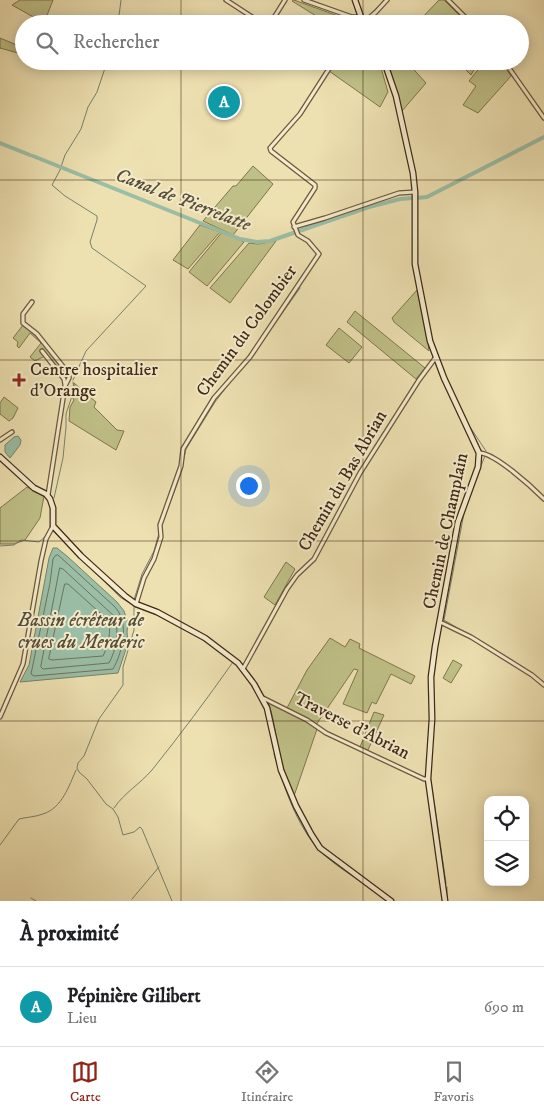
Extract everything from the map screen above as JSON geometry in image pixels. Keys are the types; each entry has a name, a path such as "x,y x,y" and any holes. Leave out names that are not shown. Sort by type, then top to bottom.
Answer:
{"street":[{"path":"226,0 250,15"},
{"path":"276,15 285,0"},
{"path":"304,0 344,15"},
{"path":"355,0 361,15"},
{"path":"372,15 387,0"},
{"path":"448,0 463,15"},
{"path":"328,70 300,114 270,148 271,151 315,185 315,188 294,218 295,230 399,193 415,192"},
{"name":"Chemin de Champlain","path":"387,70 396,96 410,157 415,192 417,277 430,341 444,378 478,446 479,453 478,466 458,522 431,677 432,719 428,779 445,901"},
{"path":"510,70 544,118"},
{"name":"Chemin du Colombier","path":"136,604 144,578 154,559 161,536 160,526 181,466 184,450 214,398 250,357 319,254 295,230"},
{"path":"32,302 22,314 23,323 37,334 70,378 66,386 48,496"},
{"path":"42,351 64,379 66,386"},
{"name":"Chemin du Bas Abrian","path":"243,669 287,589 314,559 360,473 420,378 436,357"},
{"path":"0,440 12,432"},
{"path":"479,453 484,452 502,464 526,482 544,499"},
{"path":"0,457 34,488 48,496 53,508 54,527 48,535 34,593 23,664 0,717"},
{"path":"54,527 108,581 136,604 157,612 205,638 225,652 243,669 263,698 272,724 281,770 296,806 311,834 320,848 391,901"},
{"path":"440,622 471,637 544,685"},
{"name":"Traverse d'Abrian","path":"263,698 307,720 326,733 428,779"}],"shaded area":[{"path":"20,0 53,0 47,15 30,15 12,5"},
{"path":"294,0 335,15 315,15 292,1"},
{"path":"439,0 444,0 459,15 425,15"},
{"path":"0,38 15,44 15,52 0,48"},
{"path":"382,70 388,92 380,107 329,71"},
{"path":"390,70 414,70 426,83 402,111"},
{"path":"466,70 474,70 471,75"},
{"path":"478,70 507,70 511,76 478,113 463,105 476,86 469,81"},
{"path":"253,166 273,184 233,235 203,221 233,186 236,186"},
{"path":"200,225 220,232 188,269 173,260"},
{"path":"223,231 244,242 207,286 189,272"},
{"path":"276,241 230,303 210,288 249,243 258,244"},
{"path":"417,290 429,351 394,322 392,318"},
{"path":"355,311 425,368 416,379 347,322"},
{"path":"23,325 36,334 68,374 67,379 47,355 35,361 30,357 41,343 30,333 19,348 17,346 18,342 13,338"},
{"path":"339,328 362,347 349,363 326,345"},
{"path":"74,383 96,402 94,407 117,430 124,431 116,450 69,421 70,407 74,400 72,397"},
{"path":"4,397 18,408 13,418 9,421 0,414 0,403"},
{"path":"27,487 44,496 40,518 25,540 14,544 0,544 0,508"},
{"path":"286,562 295,569 275,605 264,597"},
{"path":"330,638 345,647 350,639 360,644 359,648 415,676 411,684 391,674 376,704 372,702 367,713 343,704 358,670 354,669 316,725 287,708 307,670"},
{"path":"453,660 462,665 451,683 443,678"},
{"path":"268,702 317,729 294,796 278,748"},
{"path":"374,712 384,715 368,750 360,747"}],"water":[{"path":"18,436 21,440 20,445 10,458 5,452 5,445"},
{"name":"Bassin écrêteur de crues du Merderic","path":"53,548 57,548 68,557 117,602 124,611 128,623 128,643 118,673 20,682 29,665 49,558"}],"waterway":[{"path":"119,15 121,0"},
{"path":"369,15 382,3"},
{"path":"354,4 356,10"},
{"path":"73,380 86,351 146,286 92,248 90,242 97,216 65,196 52,185 65,155 81,129 88,107 97,92 104,70"},
{"name":"Canal de Pierrelatte","path":"417,198 427,197 544,137"},
{"name":"Canal de Pierrelatte","path":"0,143 30,155"},
{"name":"Canal de Pierrelatte","path":"33,156 240,239 257,242 270,241 369,207 400,199 413,198"},
{"path":"417,217 417,225"},
{"path":"417,252 417,261"},
{"path":"257,349 300,288"},
{"path":"441,363 445,374"},
{"path":"447,378 453,392"},
{"path":"54,498 63,458 66,414 74,390 73,382"},
{"path":"163,522 180,476 186,449 215,402 228,385"},
{"path":"470,427 486,451"},
{"path":"474,483 485,456"},
{"path":"464,513 444,620 471,636"},
{"path":"53,531 120,597 134,606 134,630 123,667 123,685 99,719 77,768 106,804 113,809 118,817 123,835 134,832 140,827 142,829 172,901"},
{"path":"134,600 142,574 154,551 159,533"},
{"path":"0,546 14,545 21,540 39,542 46,536"},
{"path":"135,607 159,616"},
{"path":"440,632 442,625"},
{"path":"192,633 208,643"},
{"path":"231,660 256,692"},
{"path":"114,808 152,770 233,662"},
{"path":"434,676 435,667"},
{"path":"433,679 433,684"},
{"path":"270,730 273,748"},
{"path":"274,754 292,805 304,830 320,851 331,861 369,887"},
{"path":"0,845 19,819 37,816 55,807 64,796 76,770"},
{"path":"430,775 446,883"},
{"path":"132,899 159,867"},
{"path":"447,887 447,901"},
{"path":"31,898 36,901"}],"place":[{"name":"Pépinière Gilibert","path":"224,102"},
{"name":"Centre hospitalier d'Orange","path":"19,380"}]}
